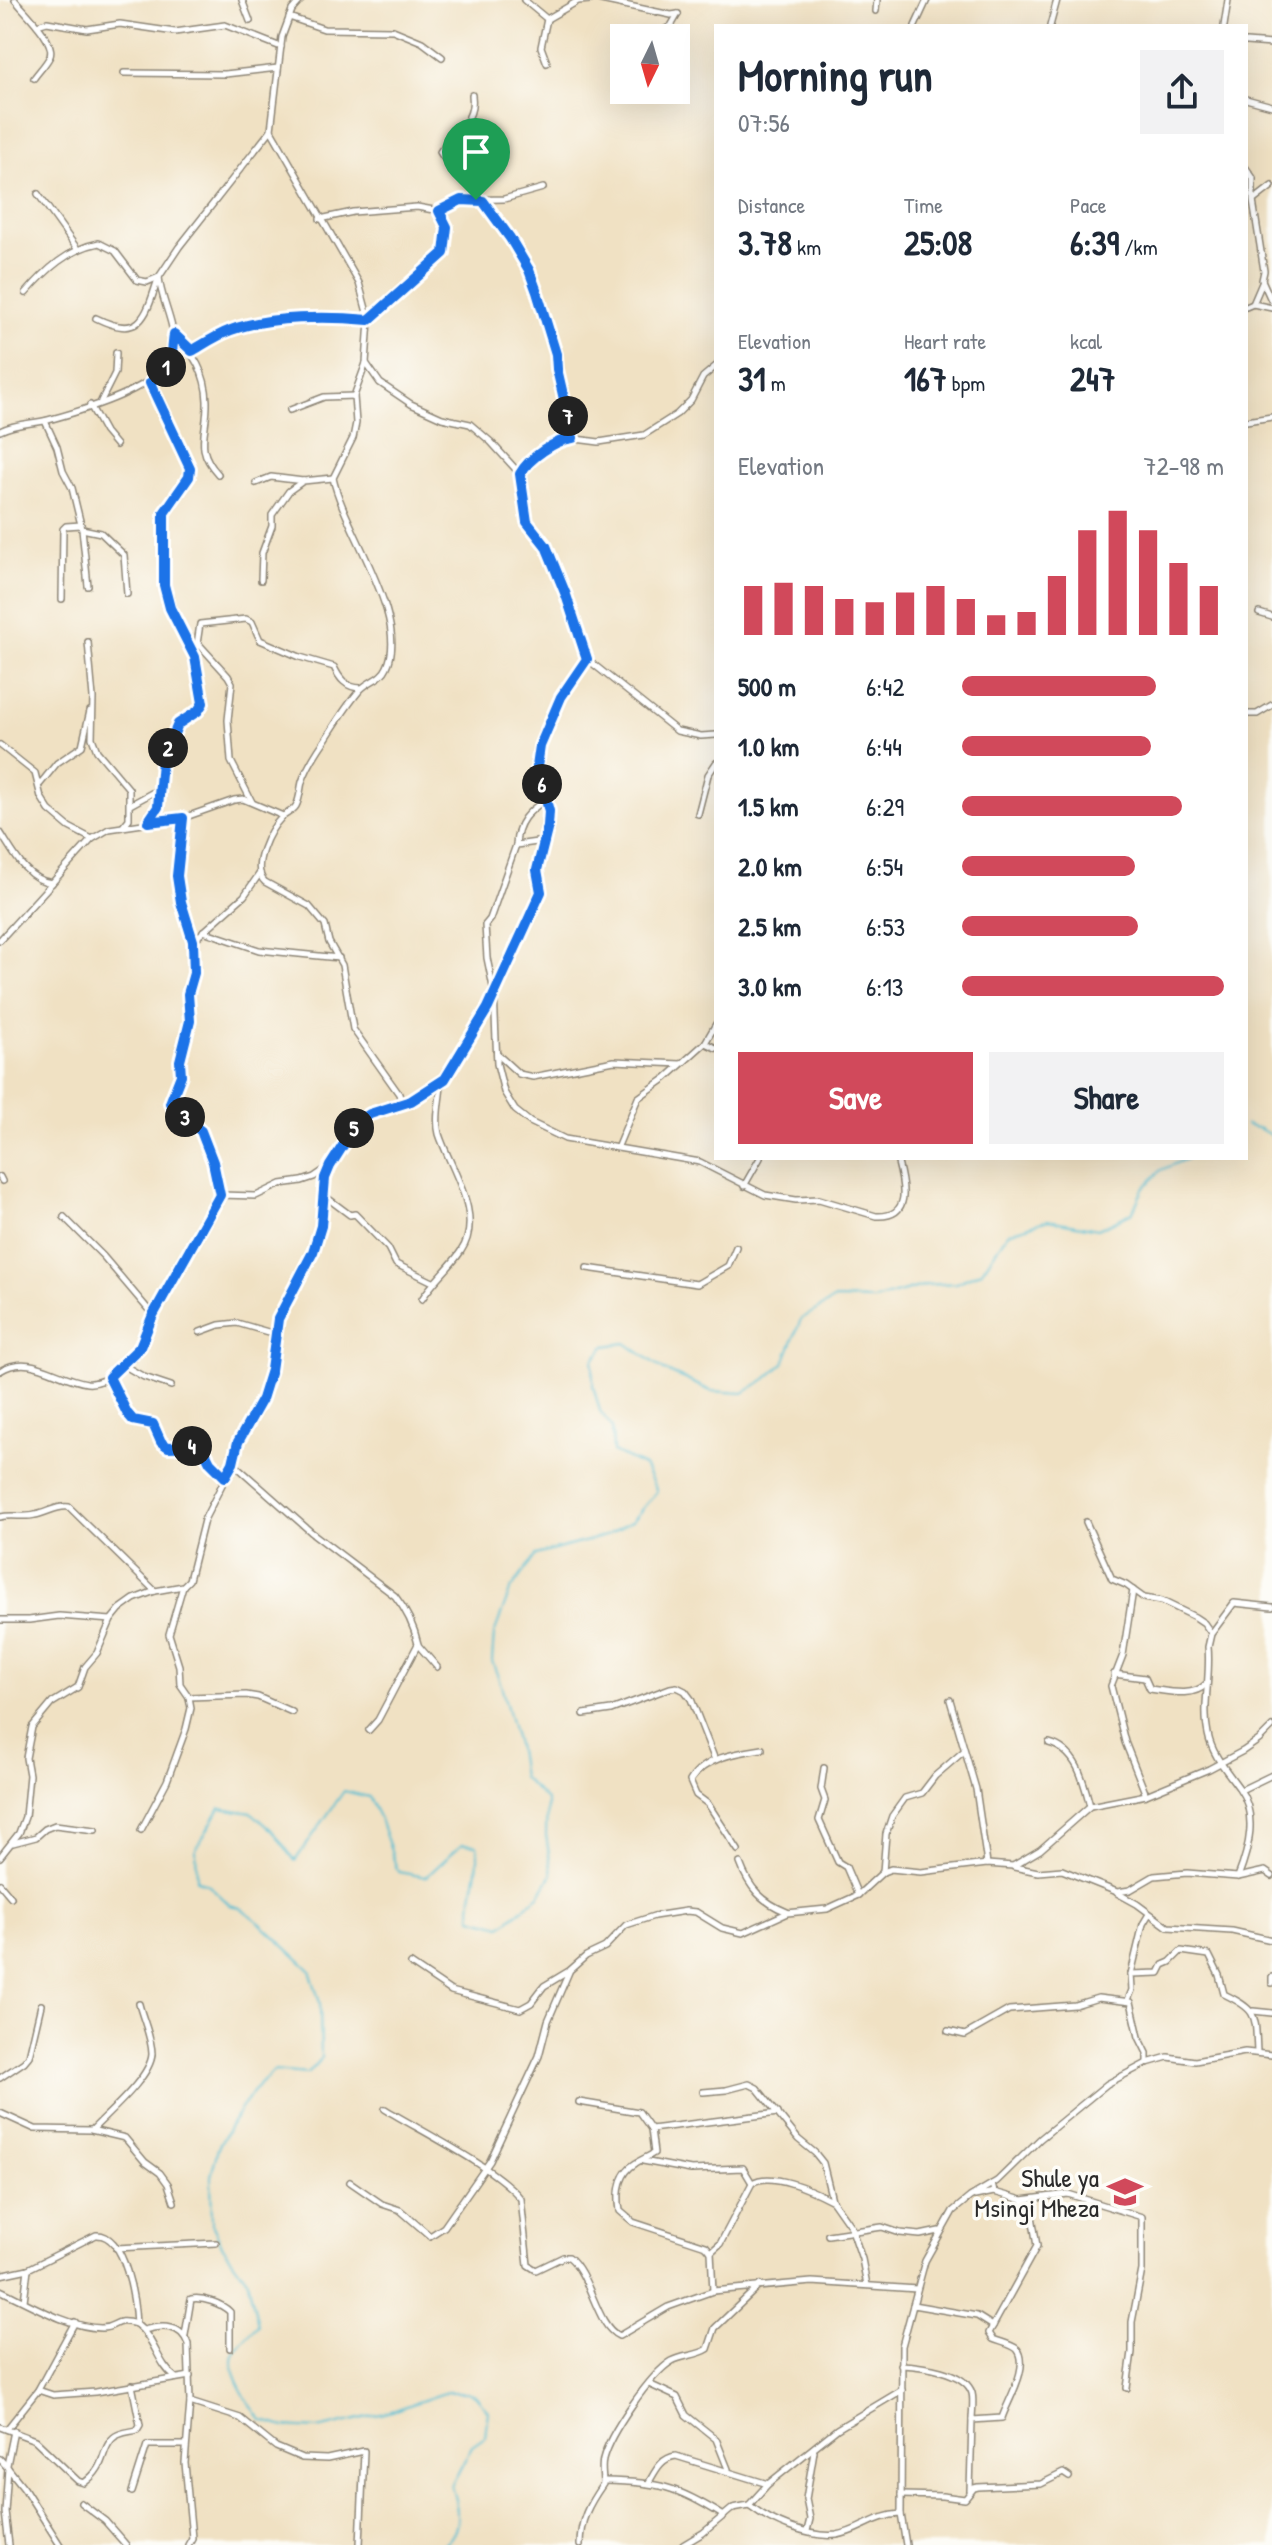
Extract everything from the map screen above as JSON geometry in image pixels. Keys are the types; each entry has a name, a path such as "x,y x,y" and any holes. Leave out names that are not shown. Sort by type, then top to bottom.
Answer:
{"street":[{"path":"15,0 50,45 51,52 34,78"},
{"path":"242,0 250,21"},
{"path":"96,318 116,327 136,324 147,314 159,277 179,247 271,130 281,47 289,17 301,0"},
{"path":"524,0 547,19"},
{"path":"547,63 541,47 547,19 578,1 590,0"},
{"path":"601,0 678,14 672,24"},
{"path":"876,11 877,0"},
{"path":"916,24 927,0"},
{"path":"1051,24 1057,0"},
{"path":"1224,24 1228,0"},
{"path":"289,17 324,29 360,27 393,30 422,42 442,57"},
{"path":"37,25 47,22 87,29 120,24 175,32 225,25 281,47"},
{"path":"1248,42 1272,44"},
{"path":"124,73 225,74 278,68"},
{"path":"472,95 470,118 440,152 449,163 473,175 480,200 516,249 537,292 556,354 573,438"},
{"path":"1248,100 1272,106"},
{"path":"148,822 158,807 162,762 178,724 198,711 203,703 195,657 200,624 246,619 252,622 260,640 334,667 339,678 351,686 362,687 375,681 387,668 393,649 390,626 375,576 363,555 333,478 353,438 356,423 354,396 366,363 369,320 359,283 271,130"},
{"path":"1248,171 1253,178 1253,201 1264,271 1261,289 1253,304"},
{"path":"1253,201 1272,186"},
{"path":"320,219 353,212 417,207 439,211 461,200 504,199 543,188"},
{"path":"38,194 78,250"},
{"path":"192,351 231,330 289,319 369,320 444,253 447,227 439,211"},
{"path":"26,293 46,269 93,244 105,244 115,251 137,280 147,282 159,277"},
{"path":"1264,271 1272,263"},
{"path":"0,431 21,423 45,421 150,383 171,361 174,334 159,277"},
{"path":"1248,306 1272,305 1262,280"},
{"path":"174,334 192,351 201,367 207,401 203,447 205,457 218,474"},
{"path":"100,402 115,373 116,353"},
{"path":"366,363 380,383 400,397 442,418 470,424 501,451 520,474 527,522 546,546 587,659 677,731 714,735"},
{"path":"520,474 528,463 559,442 573,438 599,442 644,435 677,414 696,393 703,377 714,368"},
{"path":"150,383 190,468 189,477 164,513 162,524 167,597 172,614 195,657"},
{"path":"290,410 324,397 354,396"},
{"path":"90,405 116,445"},
{"path":"1248,421 1272,417"},
{"path":"45,421 72,488 82,527 88,586"},
{"path":"256,483 271,477 303,481 333,478"},
{"path":"261,580 262,553 272,526 272,515 289,491 303,481"},
{"path":"62,599 63,529 66,526 101,533 124,555 127,594"},
{"path":"1259,613 1272,617"},
{"path":"88,642 93,698 92,738 97,751 129,789 129,819 124,826"},
{"path":"196,642 232,683 228,720 231,761 253,803"},
{"path":"422,1299 433,1282 462,1251 469,1227 465,1203 438,1132 441,1084 479,1024 541,892 537,870 549,818 537,767 540,746 561,697 587,659"},
{"path":"193,941 244,896 260,873 265,843 283,816 297,804 309,767 362,687"},
{"path":"39,785 57,763 82,746 93,698"},
{"path":"1248,714 1257,714 1272,705"},
{"path":"0,745 35,773 41,797 49,810 69,827 92,839"},
{"path":"698,814 708,775 714,766"},
{"path":"130,805 159,789"},
{"path":"546,799 524,815 519,824 516,845 490,919 485,925 487,958 494,992 497,1054 504,1092 515,1110 530,1122 565,1139 700,1162 765,1195 796,1200 819,1199 858,1212 886,1217 897,1212 902,1201 903,1184 897,1160"},
{"path":"0,940 92,839 109,829 183,818 234,800 253,803 283,816"},
{"path":"0,1371 15,1363 46,1368 90,1384 109,1377 140,1347 153,1315 220,1195 213,1162 201,1131 174,1110 170,1103 180,1079 182,1052 189,1027 188,994 194,973 193,941 177,876 183,818"},
{"path":"0,832 19,862 32,875 53,883"},
{"path":"516,845 544,841"},
{"path":"260,873 265,882 309,906 325,925 329,942 340,958 353,1029 399,1094 402,1104"},
{"path":"203,931 259,950 340,958"},
{"path":"618,1146 638,1098 705,1043 714,1027"},
{"path":"705,1043 714,1047"},
{"path":"497,1054 519,1074 533,1077 614,1061 681,1064"},
{"path":"141,1830 167,1781 191,1708 189,1697 180,1684 179,1666 169,1634 183,1586 189,1580 204,1520 267,1385 282,1310 313,1252 321,1226 322,1194 330,1166 358,1122 441,1084"},
{"path":"744,1186 759,1160"},
{"path":"220,1195 256,1196 281,1184 314,1177 330,1166"},
{"path":"322,1194 350,1215 355,1214 365,1221 388,1248 396,1264 433,1282"},
{"path":"64,1217 103,1256 153,1315"},
{"path":"587,1268 697,1284 728,1266 736,1247"},
{"path":"200,1332 237,1323 275,1334"},
{"path":"123,1365 144,1377 171,1386"},
{"path":"109,1377 133,1420 153,1424 161,1442 168,1447 202,1446 210,1462 225,1477"},
{"path":"233,1463 311,1532 395,1596 415,1630 418,1644 437,1667"},
{"path":"0,1517 17,1514 31,1517 63,1506 69,1507 155,1591"},
{"path":"1086,1522 1108,1574 1144,1598 1162,1601 1195,1617 1204,1623 1211,1634"},
{"path":"0,1857 19,1833 25,1817 30,1730 52,1703 78,1687 85,1667 97,1653 111,1620 127,1604 155,1591 183,1586"},
{"path":"1133,1590 1123,1655 1111,1686 1146,1795"},
{"path":"1238,1877 1250,1841 1249,1807 1211,1747 1207,1732 1211,1634 1234,1603 1272,1607"},
{"path":"0,1620 59,1616 111,1620"},
{"path":"369,1730 378,1720 418,1644"},
{"path":"1114,1674 1145,1678 1150,1689 1178,1693 1199,1690 1208,1681"},
{"path":"584,1714 611,1710 658,1690 677,1687 691,1699 715,1760"},
{"path":"189,1697 246,1695 292,1712"},
{"path":"950,1700 976,1789 987,1864"},
{"path":"1013,1866 1040,1850 1090,1806 1146,1795 1221,1763 1259,1740 1272,1727"},
{"path":"1049,1743 1060,1746 1073,1760 1082,1776 1090,1806"},
{"path":"738,1850 718,1819 690,1786 693,1775 715,1760 762,1749"},
{"path":"883,1872 886,1834 892,1816 905,1798 922,1793 935,1776 964,1751"},
{"path":"824,1768 821,1789 825,1800 819,1820 838,1862 846,1867 858,1895"},
{"path":"1241,1790 1272,1775"},
{"path":"12,1843 36,1837 55,1825 95,1830"},
{"path":"740,1863 746,1881 756,1894 787,1913"},
{"path":"411,1964 451,1991 511,2009 527,2007 544,1986 586,1956 605,1947 626,1925 654,1916 696,1912 722,1928 743,1933 787,1913 827,1909 858,1895 883,1872 891,1869 921,1872 987,1864 1038,1872 1062,1870 1117,1892 1168,1927 1232,1931 1272,1940"},
{"path":"1117,1892 1130,1890 1154,1876 1187,1873 1238,1877 1265,1871 1272,1876"},
{"path":"0,1884 11,1897"},
{"path":"1126,1898 1130,1890"},
{"path":"1127,2001 1132,1990 1131,1974 1143,1924 1149,1914"},
{"path":"1131,1974 1159,1973 1163,1965 1181,1951 1204,1953 1210,1956 1224,1994 1253,2011 1272,2013"},
{"path":"350,2182 382,2204 400,2210 430,2236 444,2227 485,2169 539,2056 548,2021 569,1971"},
{"path":"948,2031 965,2035 1009,2010 1075,2005 1098,1998 1127,2001 1132,2005 1139,2037 1147,2053 1147,2063"},
{"path":"91,2130 149,2066 151,2045 139,2004"},
{"path":"0,2078 29,2056 41,2005"},
{"path":"1253,2011 1257,2052"},
{"path":"906,2545 901,2514 902,2346 925,2261 953,2211 992,2183 1107,2084 1147,2063 1160,2058 1195,2061 1257,2052 1272,2055"},
{"path":"703,2092 749,2084 757,2088 798,2139 815,2153 823,2163 832,2200 852,2232 867,2285"},
{"path":"579,2102 639,2112 651,2129 654,2153 629,2167 620,2185 619,2202 624,2217 699,2243 711,2252"},
{"path":"385,2109 485,2169 515,2192 521,2199 528,2265 536,2270 569,2257 586,2281 613,2334 625,2334 668,2307 713,2291 812,2282 917,2289"},
{"path":"0,2113 35,2129 91,2130 125,2138 145,2162 160,2173 168,2184 174,2202"},
{"path":"651,2129 779,2113"},
{"path":"638,2161 691,2170 743,2168 752,2183"},
{"path":"711,2252 720,2244 752,2183 765,2178 794,2184 832,2200"},
{"path":"992,2183 994,2192"},
{"path":"970,2197 994,2192 1022,2200 1068,2194 1142,2217 1142,2270 1132,2322 1127,2388"},
{"path":"972,2420 1002,2418 1019,2379 1020,2354 1015,2347 990,2337 1037,2246 1032,2216 1022,2200"},
{"path":"828,2235 882,2227 910,2234 940,2231"},
{"path":"0,2275 28,2269 102,2234 109,2238 126,2267 135,2298 136,2324"},
{"path":"116,2248 216,2243"},
{"path":"711,2252 713,2291"},
{"path":"24,2301 28,2269"},
{"path":"580,2545 582,2521 604,2481 601,2471 603,2457 613,2434 649,2384 671,2362 708,2349 715,2328 760,2285"},
{"path":"0,2290 75,2322 100,2328 123,2320 136,2324 144,2330 164,2367 176,2378"},
{"path":"188,2545 192,2538 185,2445 190,2402 190,2355 185,2335 191,2299 214,2302 230,2312 230,2348"},
{"path":"913,2305 977,2316 993,2326"},
{"path":"75,2322 38,2390 3,2428 35,2440 78,2481 84,2483 101,2468 111,2440 119,2434 137,2430 140,2425 132,2385"},
{"path":"144,2330 171,2327 185,2335"},
{"path":"901,2365 933,2367 966,2383 972,2395 969,2497 901,2495"},
{"path":"38,2390 53,2395 190,2376"},
{"path":"649,2384 677,2397 686,2415 716,2439 728,2470"},
{"path":"683,2545 733,2508 749,2505 768,2484 850,2419 902,2390"},
{"path":"190,2402 240,2418 276,2447 302,2458 327,2459 364,2451 360,2545"},
{"path":"9,2545 5,2512 7,2467 14,2431"},
{"path":"132,2492 147,2445 185,2445"},
{"path":"806,2532 810,2519 806,2499 814,2450"},
{"path":"649,2482 667,2457 683,2456 768,2484"},
{"path":"0,2459 24,2488 60,2545"},
{"path":"970,2491 978,2487 1041,2484 1063,2473 1069,2477"},
{"path":"604,2481 649,2482 686,2494 724,2516"},
{"path":"81,2503 105,2521 126,2545"},
{"path":"749,2505 768,2518 806,2532 837,2535 873,2519 901,2514"}],"waterway":[{"path":"1248,1126 1272,1136"},
{"path":"443,2545 454,2533 457,2518 451,2486 472,2446 485,2437 488,2411 476,2396 467,2392 447,2392 389,2412 318,2429 284,2427 262,2420 246,2398 233,2371 233,2355 258,2325 248,2281 223,2247 212,2224 211,2176 218,2148 252,2092 274,2071 307,2074 321,2058 320,2003 310,1970 241,1908 230,1905 209,1885 197,1880 196,1849 220,1808 252,1813 274,1832 295,1861 344,1791 369,1797 398,1872 426,1877 462,1844 477,1845 472,1918 502,1926 540,1895 552,1874 546,1835 547,1801 522,1777 518,1749 492,1661 494,1634 510,1591 536,1555 605,1536 632,1521 657,1491 644,1466 613,1452 612,1427 600,1411 593,1386 593,1361 605,1346 626,1343 664,1370 711,1391 743,1393 784,1363 801,1319 835,1299 874,1300 926,1285 956,1283 981,1272 1008,1233 1048,1220 1098,1229 1132,1213 1143,1189 1161,1170 1184,1160"}],"place":[{"name":"Shule ya Msingi Mheza","path":"1125,2192"}],"route":[{"path":"461,200 476,200 483,201 529,270 556,354 573,438 548,449 528,463 520,474 527,522 546,546 587,659 561,697 540,746 537,767 549,811 537,870 541,892 488,1008 445,1079 411,1101 370,1114 358,1122 330,1166 322,1194 321,1226 313,1252 278,1319 271,1370 262,1399 238,1442 233,1463 225,1477 210,1462 202,1446 168,1447 161,1442 153,1424 133,1420 109,1377 140,1347 153,1315 220,1195 213,1162 201,1131 174,1110 170,1103 181,1075 183,1043 190,1021 187,1002 194,973 195,949 177,876 183,818 148,822 158,807 162,762 178,724 198,711 203,703 195,657 170,608 164,585 164,513 189,477 190,468 150,383 171,361 174,334 192,351 231,330 289,319 369,320 444,253 448,235 439,211 461,200"}]}
